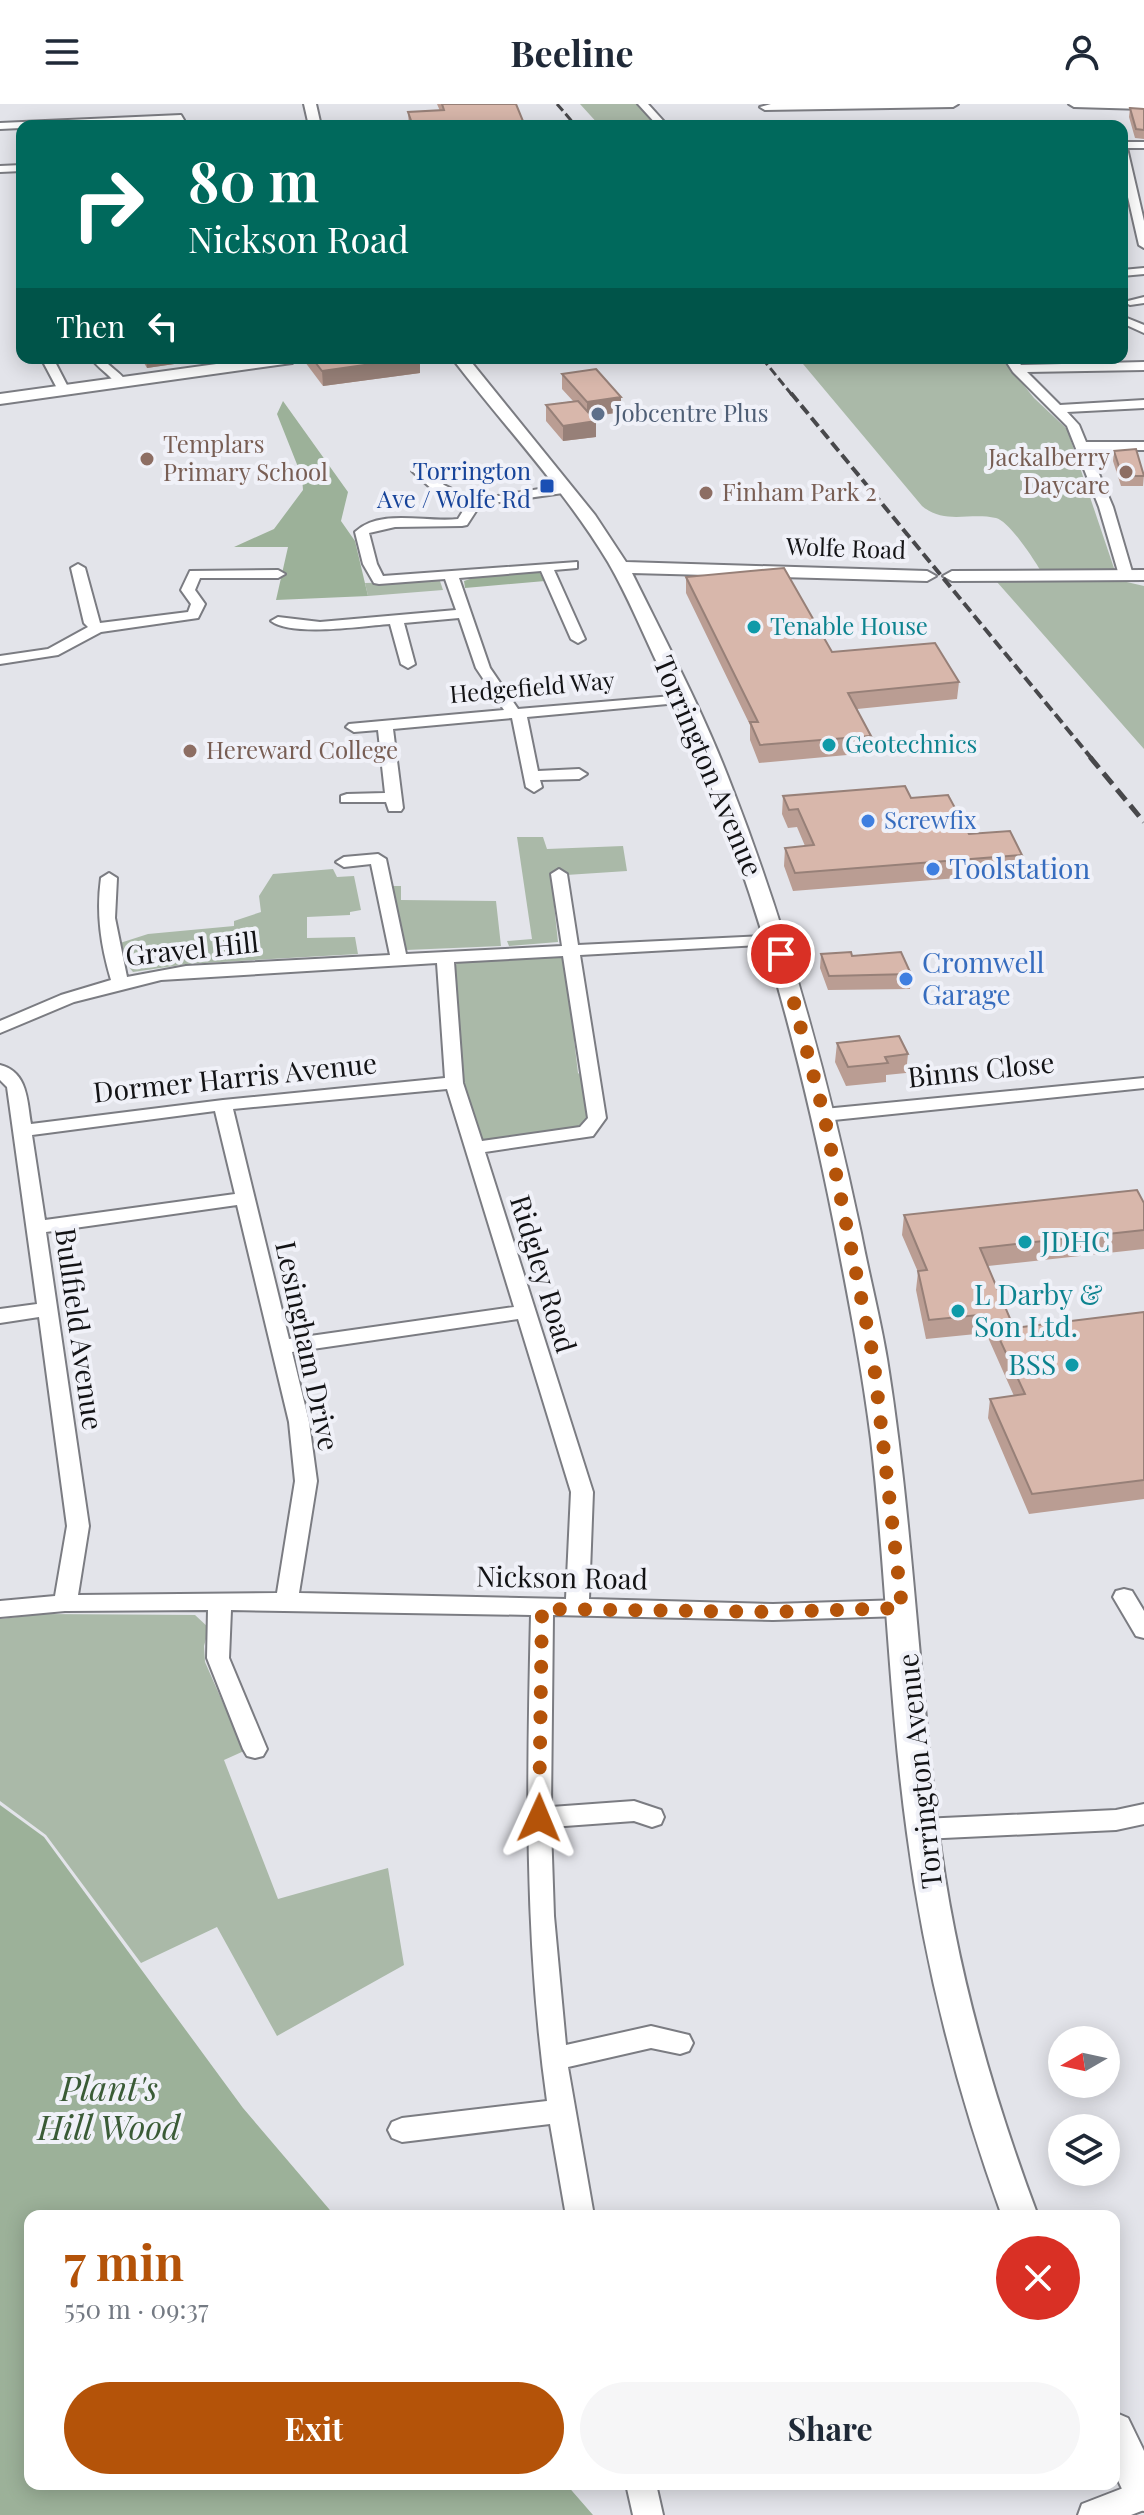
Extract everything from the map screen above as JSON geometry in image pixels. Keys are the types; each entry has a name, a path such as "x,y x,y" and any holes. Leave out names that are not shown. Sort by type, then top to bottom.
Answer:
{"street":[{"path":"643,104 658,120"},
{"path":"765,109 953,104"},
{"path":"1074,104 1115,110 1144,106"},
{"path":"136,120 181,118"},
{"path":"1128,178 1139,211 1134,229 1144,245"},
{"path":"1130,302 1144,300"},
{"path":"50,364 63,389"},
{"path":"101,364 114,372 120,381"},
{"path":"0,399 247,364"},
{"name":"Torrington Avenue","path":"465,364 597,529 620,567 684,699 748,853 777,939 824,1115 873,1356 902,1608 922,1829 952,1998 990,2135 1018,2210"},
{"path":"1014,364 1144,366"},
{"path":"952,576 1135,575 1073,425 1014,364"},
{"path":"1055,409 1144,404"},
{"path":"1082,446 1144,446"},
{"path":"417,468 439,488 473,505 504,497 563,489"},
{"path":"473,505 464,520 453,524 368,527 362,532 370,564 379,580 572,565"},
{"path":"546,567 578,639"},
{"name":"Wolfe Road","path":"620,567 927,576"},
{"path":"78,568 91,623 97,628"},
{"path":"0,660 53,652 97,628 176,618 196,611 198,604 188,590 195,574 278,574"},
{"path":"451,575 483,668 517,714 534,781 579,774"},
{"path":"278,621 396,619 464,613"},
{"path":"396,619 408,664"},
{"name":"Hedgefield Way","path":"354,727 684,699"},
{"path":"347,799 394,802 385,725"},
{"path":"344,862 378,859 399,959"},
{"path":"474,1148 586,1132 597,1118 559,874"},
{"path":"109,878 104,912 109,945 120,982"},
{"name":"Gravel Hill","path":"0,1028 58,1001 120,982 186,971 777,939"},
{"name":"Ridgley Road","path":"445,957 454,1083 582,1492 577,1608"},
{"name":"Bullfield Avenue","path":"0,1070 16,1085 78,1526 65,1603"},
{"name":"Dormer Harris Avenue","path":"23,1131 223,1105 454,1083"},
{"name":"Binns Close","path":"824,1115 1144,1083"},
{"name":"Lesingham Drive","path":"223,1105 299,1422 306,1481 287,1601"},
{"path":"36,1227 246,1198"},
{"path":"0,1316 48,1309"},
{"path":"280,1347 524,1312"},
{"path":"1124,1597 1144,1630"},
{"name":"Nickson Road","path":"0,1609 65,1603 287,1601 773,1612 902,1608"},
{"path":"220,1603 218,1658 255,1749"},
{"path":"542,1609 539,1818 544,1944 554,2059 579,2210"},
{"path":"539,1818 634,1811 652,1817"},
{"path":"922,1829 1116,1820 1144,1814"},
{"path":"554,2059 651,2037 680,2043"},
{"path":"402,2130 563,2111"},
{"path":"1093,2515 1144,2494 1120,2444"},
{"path":"642,2490 648,2515"}],"green space":[{"path":"580,104 639,104 653,120 595,120"},
{"path":"803,364 1007,364 1034,398 1067,429 1118,580 1144,586 1144,749 997,582 1047,582 1009,527 996,518 948,517 922,506"},
{"path":"283,401 348,492 341,521 355,541 368,596 276,600 288,547 234,547 274,529 303,490 302,477 277,414"},
{"path":"539,572 545,581 465,588 464,581 473,578"},
{"path":"440,581 443,590 368,596 365,583"},
{"path":"517,837 543,837 547,849 623,846 627,871 551,876 558,942 509,946 507,941 532,939"},
{"path":"333,869 337,877 354,876 361,910 350,912 350,915 307,917 307,938 355,937 358,954 187,964 133,972 122,959 120,943 148,934 234,926 234,921 261,912 259,896 273,874"},
{"path":"389,886 401,886 401,900 496,901 501,946 406,950"},
{"path":"569,956 579,1032 574,1039 578,1073 584,1078 589,1118 577,1128 481,1142 463,1093 453,967 459,962"},
{"path":"43,1614 195,1615 209,1628 204,1646 205,1662 244,1751 224,1760 278,1899 388,1868 404,1965 277,2036 217,1927 141,1963 46,1835 0,1801 0,1619"},
{"name":"Plant's Hill Wood","path":"0,1805 44,1837 243,2108 330,2210 24,2210 24,2490 571,2490 593,2515 0,2515"}],"building":[{"path":"442,104 516,104 523,120 411,120 408,112 444,110"},
{"path":"1130,108 1144,109 1144,130 1136,129"},
{"path":"317,364 372,364 322,371"},
{"path":"596,369 621,397 587,402 562,374"},
{"path":"578,401 596,421 563,426 546,405"},
{"path":"1136,449 1144,476 1122,476 1114,451"},
{"name":"Tenable House","path":"784,568 832,652 935,643 959,682 848,693 871,736 760,745 750,722 758,722 686,577"},
{"path":"905,786 911,798 948,795 969,834 1010,831 1022,855 795,873 785,848 814,845 798,809 789,810 783,796"},
{"path":"851,952 852,956 901,952 911,974 829,976 821,954"},
{"path":"899,1036 908,1054 885,1057 888,1063 848,1067 837,1043"},
{"path":"1137,1190 1144,1203 1144,1230 980,1248 1014,1328 1144,1312 1144,1480 1032,1494 990,1399 1025,1394 988,1314 929,1320 918,1271 927,1270 904,1215"}],"railway":[{"path":"557,104 571,120"},
{"path":"767,364 792,395"},
{"path":"791,393 1092,759"},
{"path":"1090,757 1144,822"}],"place":[{"name":"Jobcentre Plus","path":"598,414"},
{"name":"Templars Primary School","path":"147,459"},
{"name":"Jackalberry Daycare","path":"1126,472"},
{"name":"Torrington Ave / Wolfe Rd","path":"547,486"},
{"name":"Finham Park 2","path":"706,493"},
{"name":"Tenable House","path":"754,627"},
{"name":"Geotechnics","path":"829,745"},
{"name":"Hereward College","path":"190,751"},
{"name":"Screwfix","path":"868,821"},
{"name":"Toolstation","path":"933,869"},
{"name":"Cromwell Garage","path":"906,979"},
{"name":"JDHC","path":"1025,1242"},
{"name":"L Darby & Son Ltd.","path":"958,1311"},
{"name":"BSS","path":"1072,1365"}],"route":[{"path":"539,1818 542,1609 773,1612 902,1608 873,1356 824,1115 781,954"}]}
